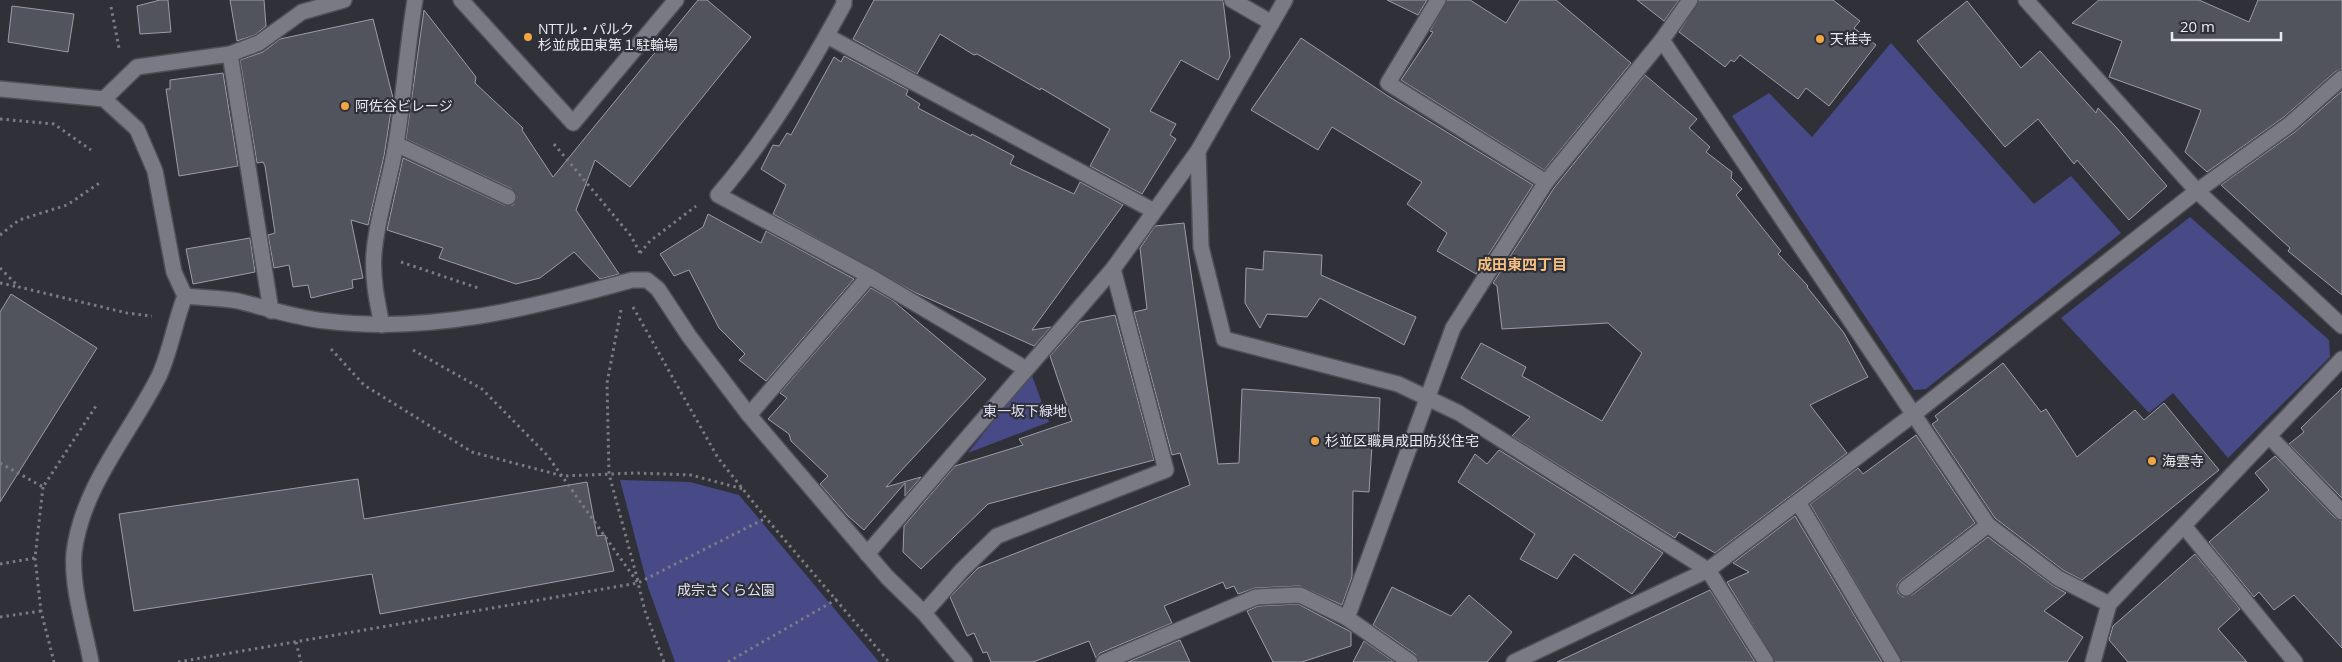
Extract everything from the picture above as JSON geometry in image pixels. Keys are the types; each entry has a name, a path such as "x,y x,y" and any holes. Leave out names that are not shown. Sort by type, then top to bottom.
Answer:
{"street":[{"path":"104,99 137,67 230,54 259,43 302,12 344,0"},
{"path":"382,325 374,286 374,254 378,222 396,144 405,57 415,0"},
{"path":"461,0 573,123 676,0"},
{"path":"844,0 844,4 827,36 777,119 747,162 718,196 869,276 1026,369"},
{"path":"1232,0 1272,23"},
{"path":"867,554 1113,270 1198,151 1285,0"},
{"path":"1438,0 1388,84 1546,182"},
{"path":"1347,618 1453,328 1546,182 1662,40 1690,0"},
{"path":"2026,0 2197,191 2342,326"},
{"path":"827,36 1154,211"},
{"path":"1662,40 1988,524 2058,578 2109,604"},
{"path":"230,54 271,311"},
{"path":"1514,662 1708,570 1914,414 2197,191 2290,124 2342,78"},
{"path":"0,89 104,99 137,129 155,171 174,272 185,296 160,373 133,425 111,455 84,511 74,554 77,590 91,662"},
{"path":"396,144 508,198"},
{"path":"1198,151 1202,247 1224,339 1398,384 1459,413 1708,570 1766,662"},
{"path":"924,613 962,570 997,536 1166,470 1113,270"},
{"path":"749,415 869,276"},
{"path":"185,296 237,301 271,311 326,321 382,325 441,322 536,307 632,280 647,280 658,289 689,336 749,415 886,577 924,613 965,662"},
{"path":"2093,662 2109,604 2342,359"},
{"path":"2269,436 2342,512"},
{"path":"1798,502 1893,662"},
{"path":"1906,588 1988,524"},
{"path":"2184,526 2295,662"},
{"path":"1104,662 1256,597 1300,595 1347,618 1410,662"}],"path":[{"path":"111,7 125,78"},
{"path":"0,119 54,124 91,150"},
{"path":"0,235 19,220 66,205 101,182"},
{"path":"640,253 650,241 703,201 718,196"},
{"path":"374,254 482,289"},
{"path":"0,268 19,287"},
{"path":"0,283 127,313"},
{"path":"629,300 718,458 766,518 889,662"},
{"path":"622,301 607,383 610,474 645,611 664,662"},
{"path":"326,345 364,385 472,452 563,476 634,473 691,475 743,489"},
{"path":"410,349 482,389 547,455 638,583"},
{"path":"54,662 41,611 35,558 43,487 96,406"},
{"path":"0,463 43,487"},
{"path":"178,662 638,583 766,518"},
{"path":"0,564 35,558"},
{"path":"728,662 837,599"},
{"path":"0,617 41,611"},
{"path":"296,642 301,662"}],"green space":[{"path":"1891,43 2034,204 2071,176 2121,233 1926,389 1914,390 1732,116 1769,93 1812,137"},
{"path":"2190,217 2329,340 2330,357 2228,458 2173,393 2149,413 2061,318"},
{"name":"東一坂下緑地","path":"1031,373 1049,422 968,453"},
{"name":"成宗さくら公園","path":"620,480 690,482 739,495 879,662 675,662 648,587"}],"building":[{"path":"160,0 168,0 171,32 140,34 137,6"},
{"path":"230,0 264,0 266,26 255,35 237,41"},
{"path":"698,0 707,0 751,37 630,187 595,160 576,210 619,274 600,279 574,252 540,278 516,284 439,258 443,248 387,230 403,158 504,205 513,205 517,197 512,189 406,139 424,10 476,77 475,83 523,128 522,130 553,177"},
{"path":"874,0 1223,0 1230,57 1218,80 1181,60 1150,111 1176,124 1170,135 1176,139 1142,194 1090,166 1110,129 1041,88 1040,90 977,54 974,55 940,34 917,74 853,39"},
{"path":"1387,0 1427,0 1418,15"},
{"path":"1447,0 1470,0 1506,23 1520,0 1556,0 1631,63 1544,170 1401,80 1433,32 1430,31"},
{"path":"1637,0 1679,0 1664,21"},
{"path":"1699,0 1833,0 1860,21 1854,28 1876,45 1829,106 1806,88 1798,99 1740,55 1734,62 1731,60 1725,67 1679,32"},
{"path":"2099,0 2199,0 2249,22 2258,0 2342,0 2342,69 2336,71 2284,117 2207,172 2185,152 2201,110 2109,77 2122,41 2072,23"},
{"path":"1967,1 2021,68 2040,51 2096,113 2098,108 2116,127 2167,186 2129,220 2077,160 2074,164 2038,119 2005,147 1917,41"},
{"path":"12,6 74,14 68,52 8,42"},
{"path":"373,19 393,98 384,156 368,225 351,220 363,278 352,280 353,288 311,298 308,285 293,287 289,265 274,268 268,235 275,233 265,166 263,162 257,163 240,60 263,52 280,39"},
{"path":"1301,38 1388,96 1533,185 1476,274 1437,251 1447,233 1407,204 1422,182 1332,127 1318,150 1251,110"},
{"path":"844,56 908,90 906,95 920,104 918,108 1014,156 1010,164 1074,194 1080,182 1123,205 1032,330 1051,327 1034,346 914,292 773,214 786,185 761,169 773,145 779,146 787,133 791,135 834,57 841,62"},
{"path":"223,73 238,166 179,176 166,89 170,89 170,80"},
{"path":"1645,75 1697,119 1689,128 1710,147 1706,152 1732,172 1731,178 1742,189 1736,195 1781,251 1778,254 1808,286 1844,333 1868,377 1810,405 1847,453 1715,553 1679,532 1675,538 1512,436 1530,417 1461,378 1481,343 1526,367 1522,376 1602,421 1642,353 1608,323 1502,329 1497,286 1493,283 1554,188"},
{"path":"2342,91 2342,295 2288,251 2290,248 2221,185 2295,132"},
{"path":"708,214 761,243 766,231 854,279 766,381 739,360 745,354 719,328 689,270 674,276 660,254 703,227"},
{"path":"1184,223 1218,464 1239,463 1242,389 1380,398 1378,445 1372,445 1369,492 1353,491 1352,577 1342,605 1300,586 1255,588 1238,594 1234,586 1226,589 1223,582 1164,606 1172,623 1100,653 1096,658 1089,641 1033,662 991,662 987,652 983,653 974,633 967,636 950,597 978,568 1190,485 1180,453 1172,455 1134,312 1147,309 1140,248 1155,226"},
{"path":"250,238 255,272 193,284 186,249"},
{"path":"1264,251 1322,255 1321,275 1416,317 1404,345 1320,298 1307,317 1267,314 1260,328 1245,303 1246,268 1263,270"},
{"path":"871,288 892,300 986,379 886,487 921,477 905,496 905,483 864,530 848,516 820,484 828,476 791,441 789,434 768,419 787,398 780,393"},
{"path":"11,294 97,348 0,502 0,312"},
{"path":"1115,315 1154,460 988,504 921,569 903,552 904,526 955,466 1023,445 1019,439 1072,421 1050,356 1080,322"},
{"path":"2003,363 2041,412 2046,409 2077,457 2135,410 2144,420 2164,403 2219,470 2082,580 2063,570 1995,518 1932,424 1938,420 1935,416"},
{"path":"2342,388 2342,498 2289,444 2304,432 2301,428"},
{"path":"1916,435 1975,523 1900,581 1897,585 1898,593 1903,597 1912,595 1988,537 2052,585 2066,593 2044,611 2083,637 2067,662 1902,662 1810,504 1858,468 1863,474"},
{"path":"1499,450 1663,553 1632,594 1574,554 1557,579 1520,559 1535,534 1458,482 1475,454 1487,464"},
{"path":"2275,456 2335,518 2342,521 2342,648 2294,595 2274,610 2259,592 2254,597 2209,542 2269,490 2255,473"},
{"path":"358,479 364,519 587,482 597,536 605,535 614,571 380,614 372,574 134,611 119,514"},
{"path":"1795,516 1882,662 1775,662 1727,582 1749,572 1733,563"},
{"path":"2195,554 2240,609 2218,629 2247,662 2128,662 2109,640 2113,626"},
{"path":"1392,587 1451,616 1469,595 1512,632 1487,662 1419,662 1415,654 1373,625"},
{"path":"1710,590 1755,662 1557,662"},
{"path":"1298,604 1351,632 1351,646 1302,662 1273,662 1247,611 1258,606"},
{"path":"1180,640 1190,662 1128,662"},
{"path":"1364,641 1394,662 1353,662"}],"place":[{"name":"NTTル・パルク 杉並成田東第１駐輪場","path":"528,37"},
{"name":"天桂寺","path":"1820,39"},
{"name":"阿佐谷ビレージ","path":"345,106"},
{"name":"杉並区職員成田防災住宅","path":"1315,441"},
{"name":"海雲寺","path":"2152,461"}],"district":[{"name":"成田東四丁目","path":"1522,265"}]}
